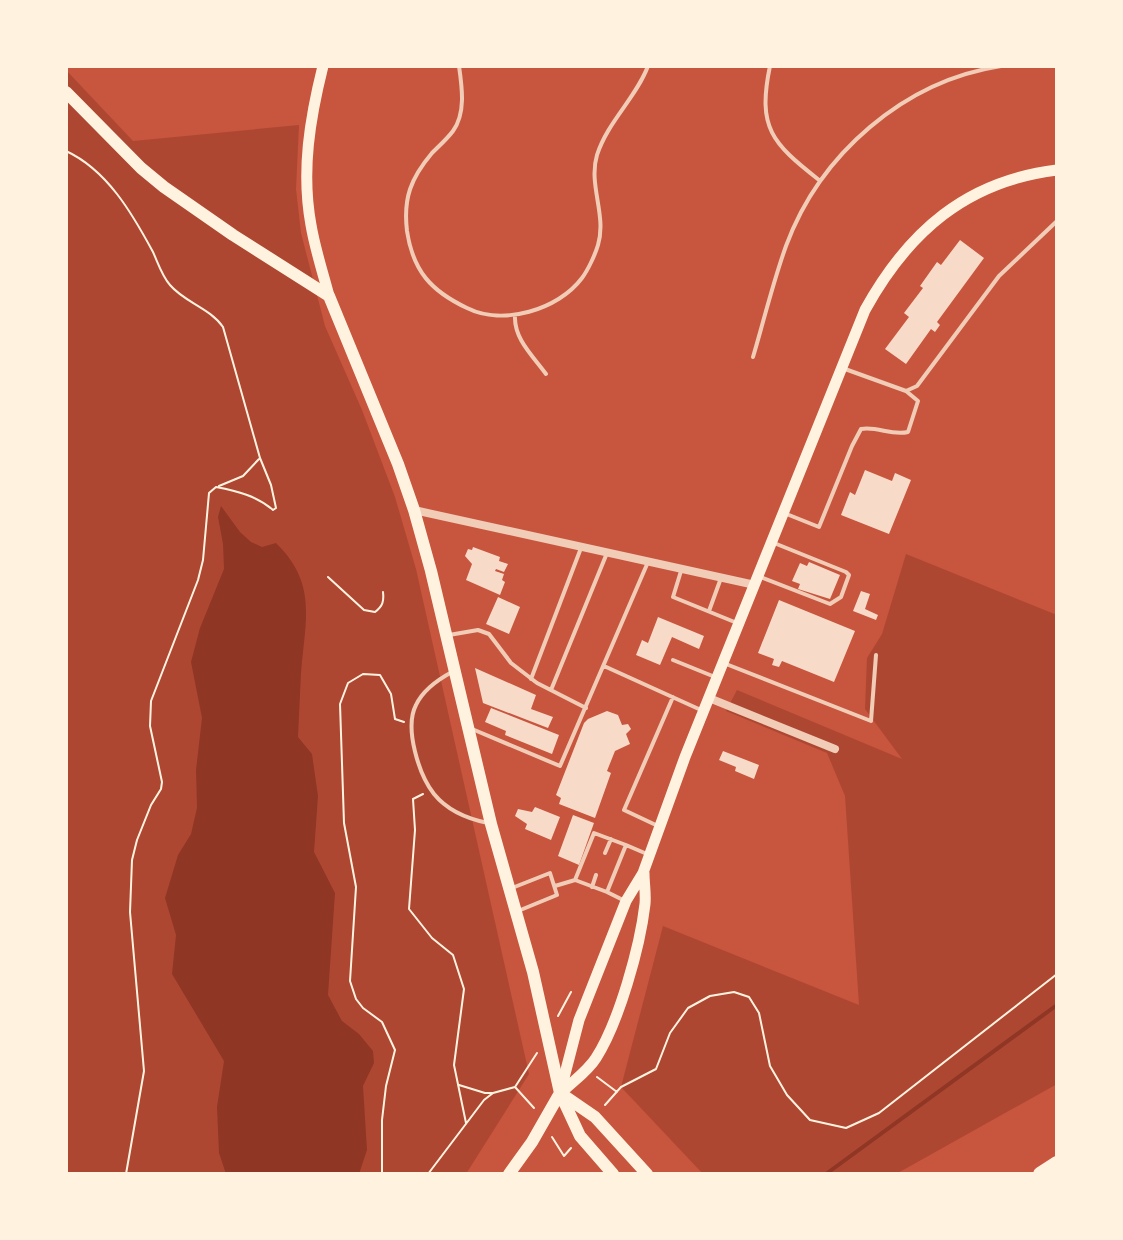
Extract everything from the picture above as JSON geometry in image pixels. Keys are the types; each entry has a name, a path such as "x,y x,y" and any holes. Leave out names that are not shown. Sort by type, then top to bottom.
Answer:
{"highway":[{"path":"1040,1174 1057,1163"}],"main road":[{"path":"323,66 312,112 307,161 311,225 329,296 414,510 491,824 533,972 560,1093 580,1136 613,1174"},
{"path":"66,92 164,187 329,296"},
{"path":"509,1174 532,1142 560,1093 579,1020 626,901 643,873 709,698 865,310 885,275 917,236 953,208 1023,176 1057,170"},
{"path":"560,1093 596,1059 614,1018 638,938 645,902 643,873"},
{"path":"560,1093 595,1117 647,1174"}],"street":[{"path":"414,510 721,578 756,580"},
{"path":"709,698 835,749"}],"lane":[{"path":"459,66 463,92 460,114 454,130 430,156 407,190 407,230 416,266 441,296 476,313 515,316 551,304 582,278 598,243 600,206 592,174 597,156 607,129 643,80 648,66"},
{"path":"770,66 764,110 769,131 781,148 819,180"},
{"path":"753,357 786,245 819,180 888,111 941,83 1001,66"},
{"path":"906,391 917,386 999,276 1057,221"},
{"path":"515,316 515,328 520,339 546,374"},
{"path":"784,513 819,527 861,429 872,427 897,435 908,432 918,401 906,391 842,368"},
{"path":"756,580 830,604 841,597 849,575 846,572 772,543"},
{"path":"531,679 581,548"},
{"path":"551,690 607,553"},
{"path":"468,728 560,766 648,562"},
{"path":"682,570 673,597 739,623"},
{"path":"709,611 721,578"},
{"path":"446,635 478,630 489,634 511,663 531,679 586,708"},
{"path":"723,663 871,721 876,655"},
{"path":"673,660 717,678"},
{"path":"604,666 704,711"},
{"path":"455,671 435,681 415,705 411,738 431,790 470,820 491,824"},
{"path":"659,826 624,810 673,697"},
{"path":"575,880 594,833 649,855"},
{"path":"605,853 611,839"},
{"path":"607,892 626,845"},
{"path":"509,889 550,873 557,895 515,912"},
{"path":"592,887 596,875"},
{"path":"554,886 575,880 626,901"}],"path":[{"path":"66,151 86,162 119,196 170,286 213,316 223,327 276,508 273,510 262,499 216,487"},
{"path":"126,1174 144,1071 130,912 132,860 137,840 162,782 150,726 151,701 198,580 203,560 209,493 243,476 260,458"},
{"path":"328,577 364,610 375,612 381,608 383,592"},
{"path":"382,1174 382,1120 395,1050 382,1022 356,999 350,981 356,887 344,823 340,704 348,683 363,674 380,675 391,694 395,719 413,725"},
{"path":"431,790 413,799 415,830 409,909 432,938 453,955 464,989 454,1065 466,1123"},
{"path":"602,1108 617,1092 656,1069 670,1033 688,1008 710,996 734,992 749,997 759,1013 770,1066 787,1095 810,1120 846,1128 879,1113 1057,974"},
{"path":"458,1084 493,1093 515,1087 529,1067"},
{"path":"597,1078 617,1092"},
{"path":"515,1087 528,1099"},
{"path":"428,1174 484,1100 493,1093"}],"shaded area":[{"path":"66,70 133,141 299,125 296,189 301,233 325,326 362,410 395,497 416,569 529,1074 466,1174 66,1174"},
{"path":"221,506 251,542 262,547 276,543 298,573 303,588 306,620 298,737 312,754 318,796 314,852 335,893 328,995 342,1021 359,1034 373,1051 374,1063 363,1086 367,1150 359,1174 226,1174 219,1153 217,1107 224,1061 172,974 176,935 165,898 178,855 191,834 197,808 196,770 202,718 191,662 200,628 224,569 218,517"},
{"path":"906,554 1057,615 1057,1084 896,1174 703,1174 621,1087 663,926 859,1005 845,796 827,753 726,711 737,690 902,759 865,709 867,658 882,634"}],"building":[{"path":"960,240 984,258 937,322 940,325 935,332 931,329 906,364 885,349 909,317 904,313 923,288 920,286 937,262 941,265"},
{"path":"865,470 892,481 895,473 911,480 889,534 841,515 850,492 855,495"},
{"path":"473,547 500,557 499,561 508,564 504,572 495,571 504,574 502,580 505,582 500,595 466,580 472,564 465,556 468,549 472,550"},
{"path":"809,562 840,575 830,599 798,589 800,584 792,581 800,563 807,566"},
{"path":"861,591 870,594 865,609 878,615 876,620 853,611"},
{"path":"498,597 520,607 509,634 486,624"},
{"path":"779,600 855,631 834,682 782,661 779,667 772,665 774,659 758,653"},
{"path":"658,617 704,636 699,649 672,637 660,665 636,655 642,640 648,643"},
{"path":"475,668 536,695 531,709 553,717 548,728 483,703"},
{"path":"491,708 559,735 552,754 505,735 506,731 485,722"},
{"path":"607,711 618,715 622,725 628,724 631,729 626,734 630,744 615,751 607,771 611,773 595,818 559,804 561,798 556,795 584,723"},
{"path":"723,751 759,765 754,779 719,760"},
{"path":"535,807 560,817 551,840 525,829 527,824 515,816 518,809 532,812"},
{"path":"573,815 594,823 579,865 558,856"}],"waterway":[{"path":"826,1174 1057,1005"}]}
